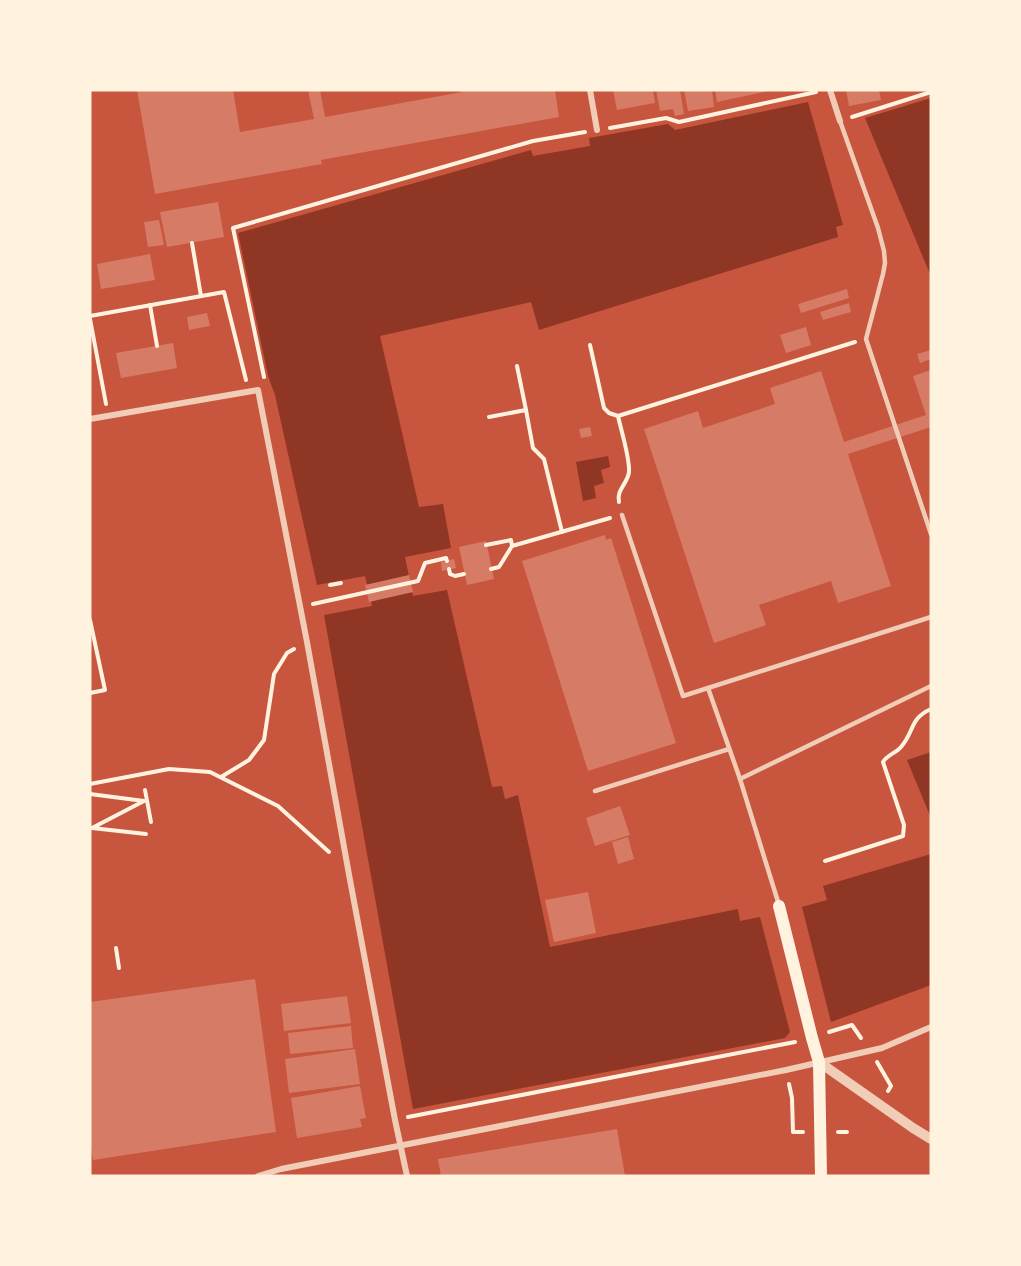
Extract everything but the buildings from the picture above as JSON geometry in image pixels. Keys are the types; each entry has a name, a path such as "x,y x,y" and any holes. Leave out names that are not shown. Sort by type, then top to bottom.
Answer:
{"main road":[{"path":"779,906 819,1062 821,1176"}],"street":[{"path":"590,90 597,130"},
{"path":"828,90 840,121"},
{"path":"90,419 258,390 301,606 407,1176"},
{"path":"258,1176 281,1169 786,1070 871,1051 931,1027"},
{"path":"819,1062 931,1139"}],"lane":[{"path":"840,121 884,251 883,274 866,339 931,534"},
{"path":"622,515 683,696 931,617"},
{"path":"740,779 931,686"},
{"path":"708,688 740,779 779,906"},
{"path":"595,791 729,749"}],"path":[{"path":"264,378 233,228 533,141 666,118 679,122 828,90"},
{"path":"840,121 931,92"},
{"path":"192,243 201,296"},
{"path":"108,416 90,318 224,292 249,392"},
{"path":"150,305 158,346"},
{"path":"590,345 604,408 609,413 618,416 866,339"},
{"path":"517,366 533,448 544,459 562,532"},
{"path":"489,417 526,410"},
{"path":"512,546 622,515 618,498 628,478 629,468 618,416"},
{"path":"486,545 511,540 512,546 499,567 491,568"},
{"path":"301,606 418,581 425,563 446,558 447,561"},
{"path":"449,569 450,574 455,576 464,574"},
{"path":"330,585 341,583"},
{"path":"90,620 105,690 90,693"},
{"path":"220,777 249,760 264,740 274,674 287,653 307,641"},
{"path":"825,861 903,836 904,825 882,762 901,747 919,715 931,709"},
{"path":"90,784 169,770 210,772 278,806 334,856 346,856"},
{"path":"145,790 151,822"},
{"path":"90,794 144,801 92,828 146,834"},
{"path":"116,948 119,968"},
{"path":"407,1117 852,1025 871,1051 891,1086"}],"shaded area":[{"path":"931,98 931,274 930,274 865,118"},
{"path":"808,102 843,225 836,227 838,237 539,330 531,302 380,336 419,507 443,504 451,548 405,557 413,596 447,590 492,787 502,786 505,799 518,795 550,947 738,909 740,921 760,917 790,1032 785,1038 413,1109 324,615 372,606 365,576 317,585 275,395 268,376 238,233 531,150 533,156 590,146 589,138 668,124 675,130"},
{"path":"608,456 610,467 601,470 604,483 594,486 596,498 583,501 576,462"},
{"path":"931,752 931,818 907,760"},
{"path":"931,854 931,985 831,1022 802,907 827,900 823,886"}]}
